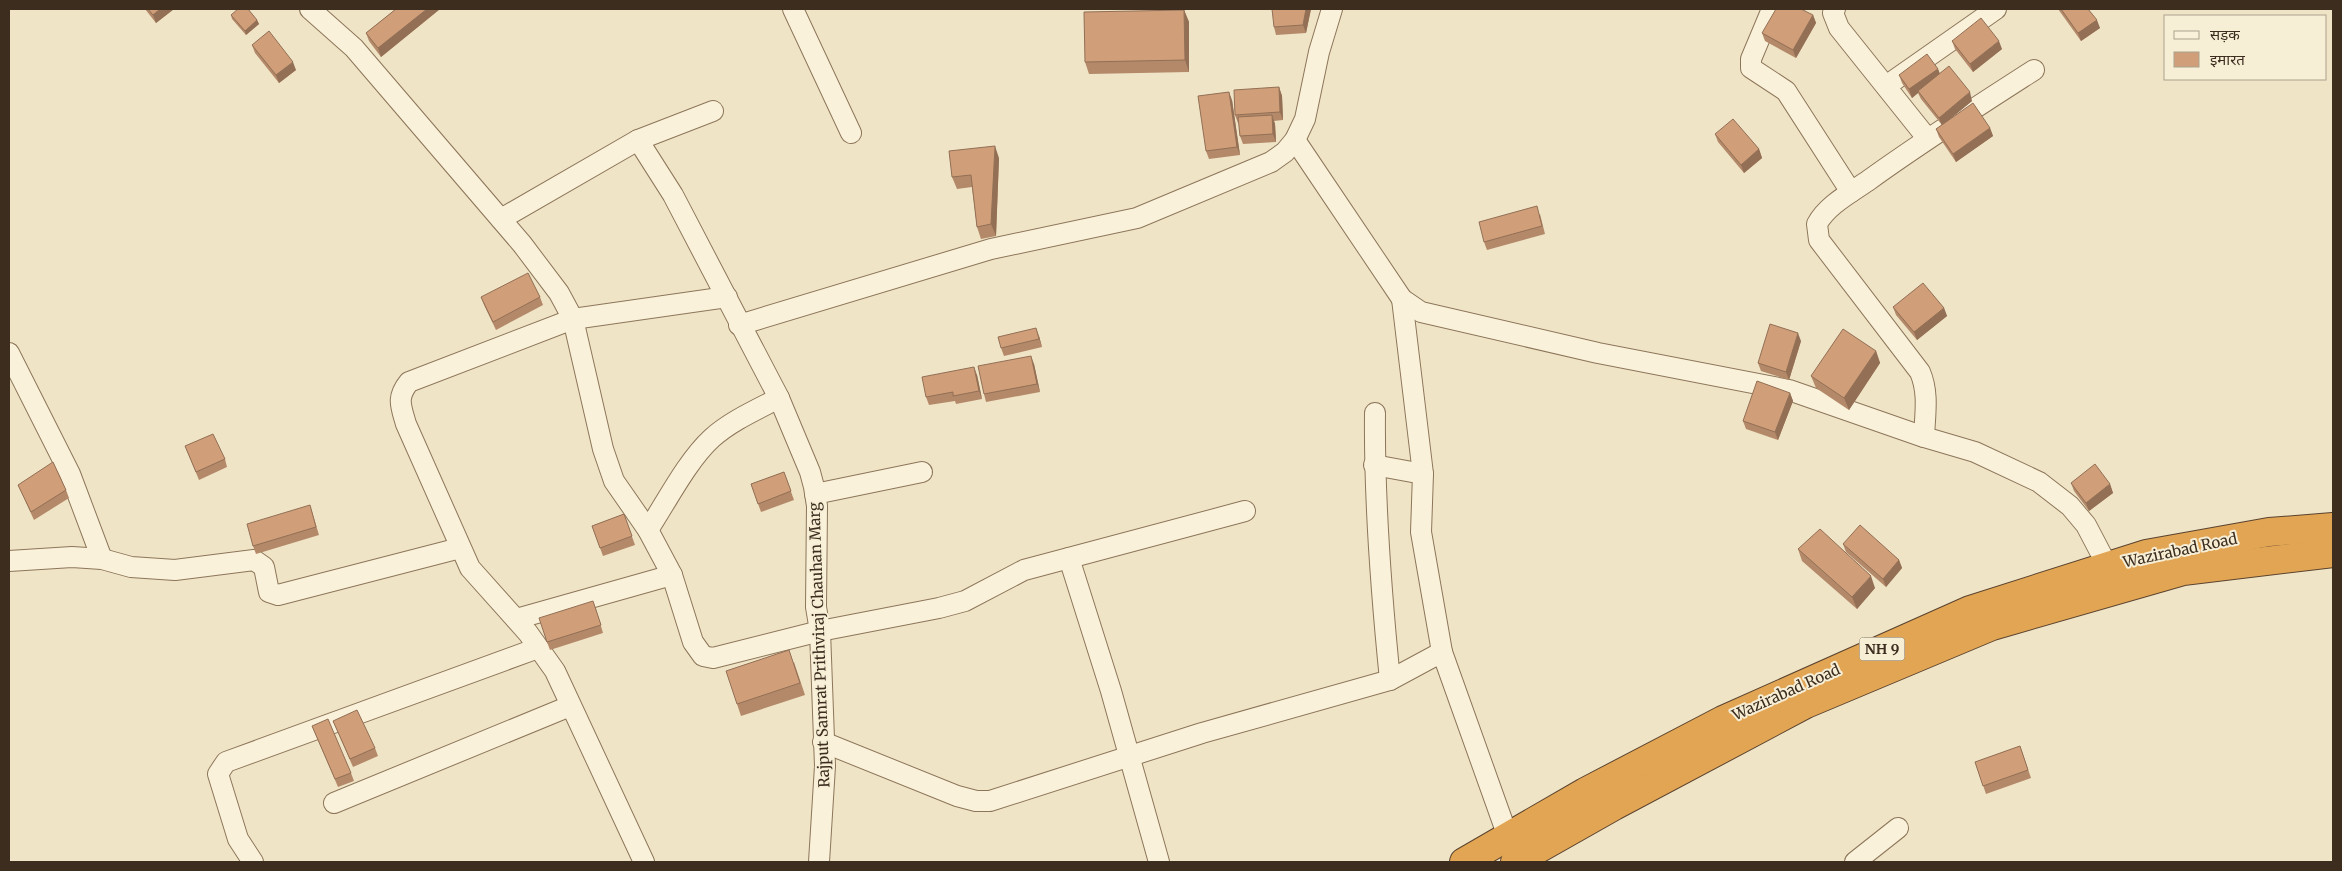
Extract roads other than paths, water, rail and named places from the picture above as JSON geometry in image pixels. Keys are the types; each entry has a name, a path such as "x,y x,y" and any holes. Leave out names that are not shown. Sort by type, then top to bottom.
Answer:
{"highway":[{"name":"Wazirabad Road","path":"1513,853 1585,792 1723,720 1970,610 2146,554 2269,532 2333,527"},
{"name":"Wazirabad Road","path":"1464,862 1513,853 1614,806 1806,704 1992,626 2183,571 2333,553"}],"street":[{"path":"310,9 354,48 501,219 547,276 573,319 608,466 614,481 648,530 672,574 693,642 703,656 713,658 820,631 939,608 965,601 1024,570 1245,511"},
{"path":"792,9 851,133"},
{"path":"739,325 991,249 1137,218 1271,162 1285,152 1295,140 1305,119 1319,52 1332,9"},
{"path":"1772,9 1751,59 1751,68 1786,91 1851,192"},
{"path":"1886,86 1996,9"},
{"path":"1829,12 1927,138"},
{"path":"1924,437 1926,397 1925,385 1920,372 1819,240 1816,231 1820,218 1851,192 1927,138 2034,70"},
{"path":"501,219 638,140 714,111"},
{"name":"Rajput Samrat Prithviraj Chauhan Marg","path":"638,140 674,195 727,297 739,325 778,398 810,472 817,506 816,607 820,631 824,742 819,862"},
{"path":"1295,140 1402,299 1421,312 1598,353 1789,390 1924,437 1975,452 2038,482 2070,506 2086,525 2108,566"},
{"path":"644,862 555,671 516,619 480,581 460,548 406,424 400,405 401,392 409,382 573,319 727,297"},
{"path":"1402,299 1423,474 1421,532 1442,652 1513,853"},
{"path":"9,352 70,474 102,559"},
{"path":"648,530 701,450 724,428 778,398"},
{"path":"1375,413 1374,465 1379,577 1390,680"},
{"path":"1374,465 1423,474"},
{"path":"815,494 922,472"},
{"path":"9,561 40,557 102,559 131,567 175,570 254,560 264,566 269,592 278,595 460,548"},
{"path":"1069,558 1130,757 1159,862"},
{"path":"516,619 672,574"},
{"path":"253,862 238,838 218,774 226,762 538,648"},
{"path":"824,742 957,796 976,801 990,801 1202,733 1390,680 1442,652"},
{"path":"334,803 570,706"},
{"path":"1855,862 1898,828"}]}
